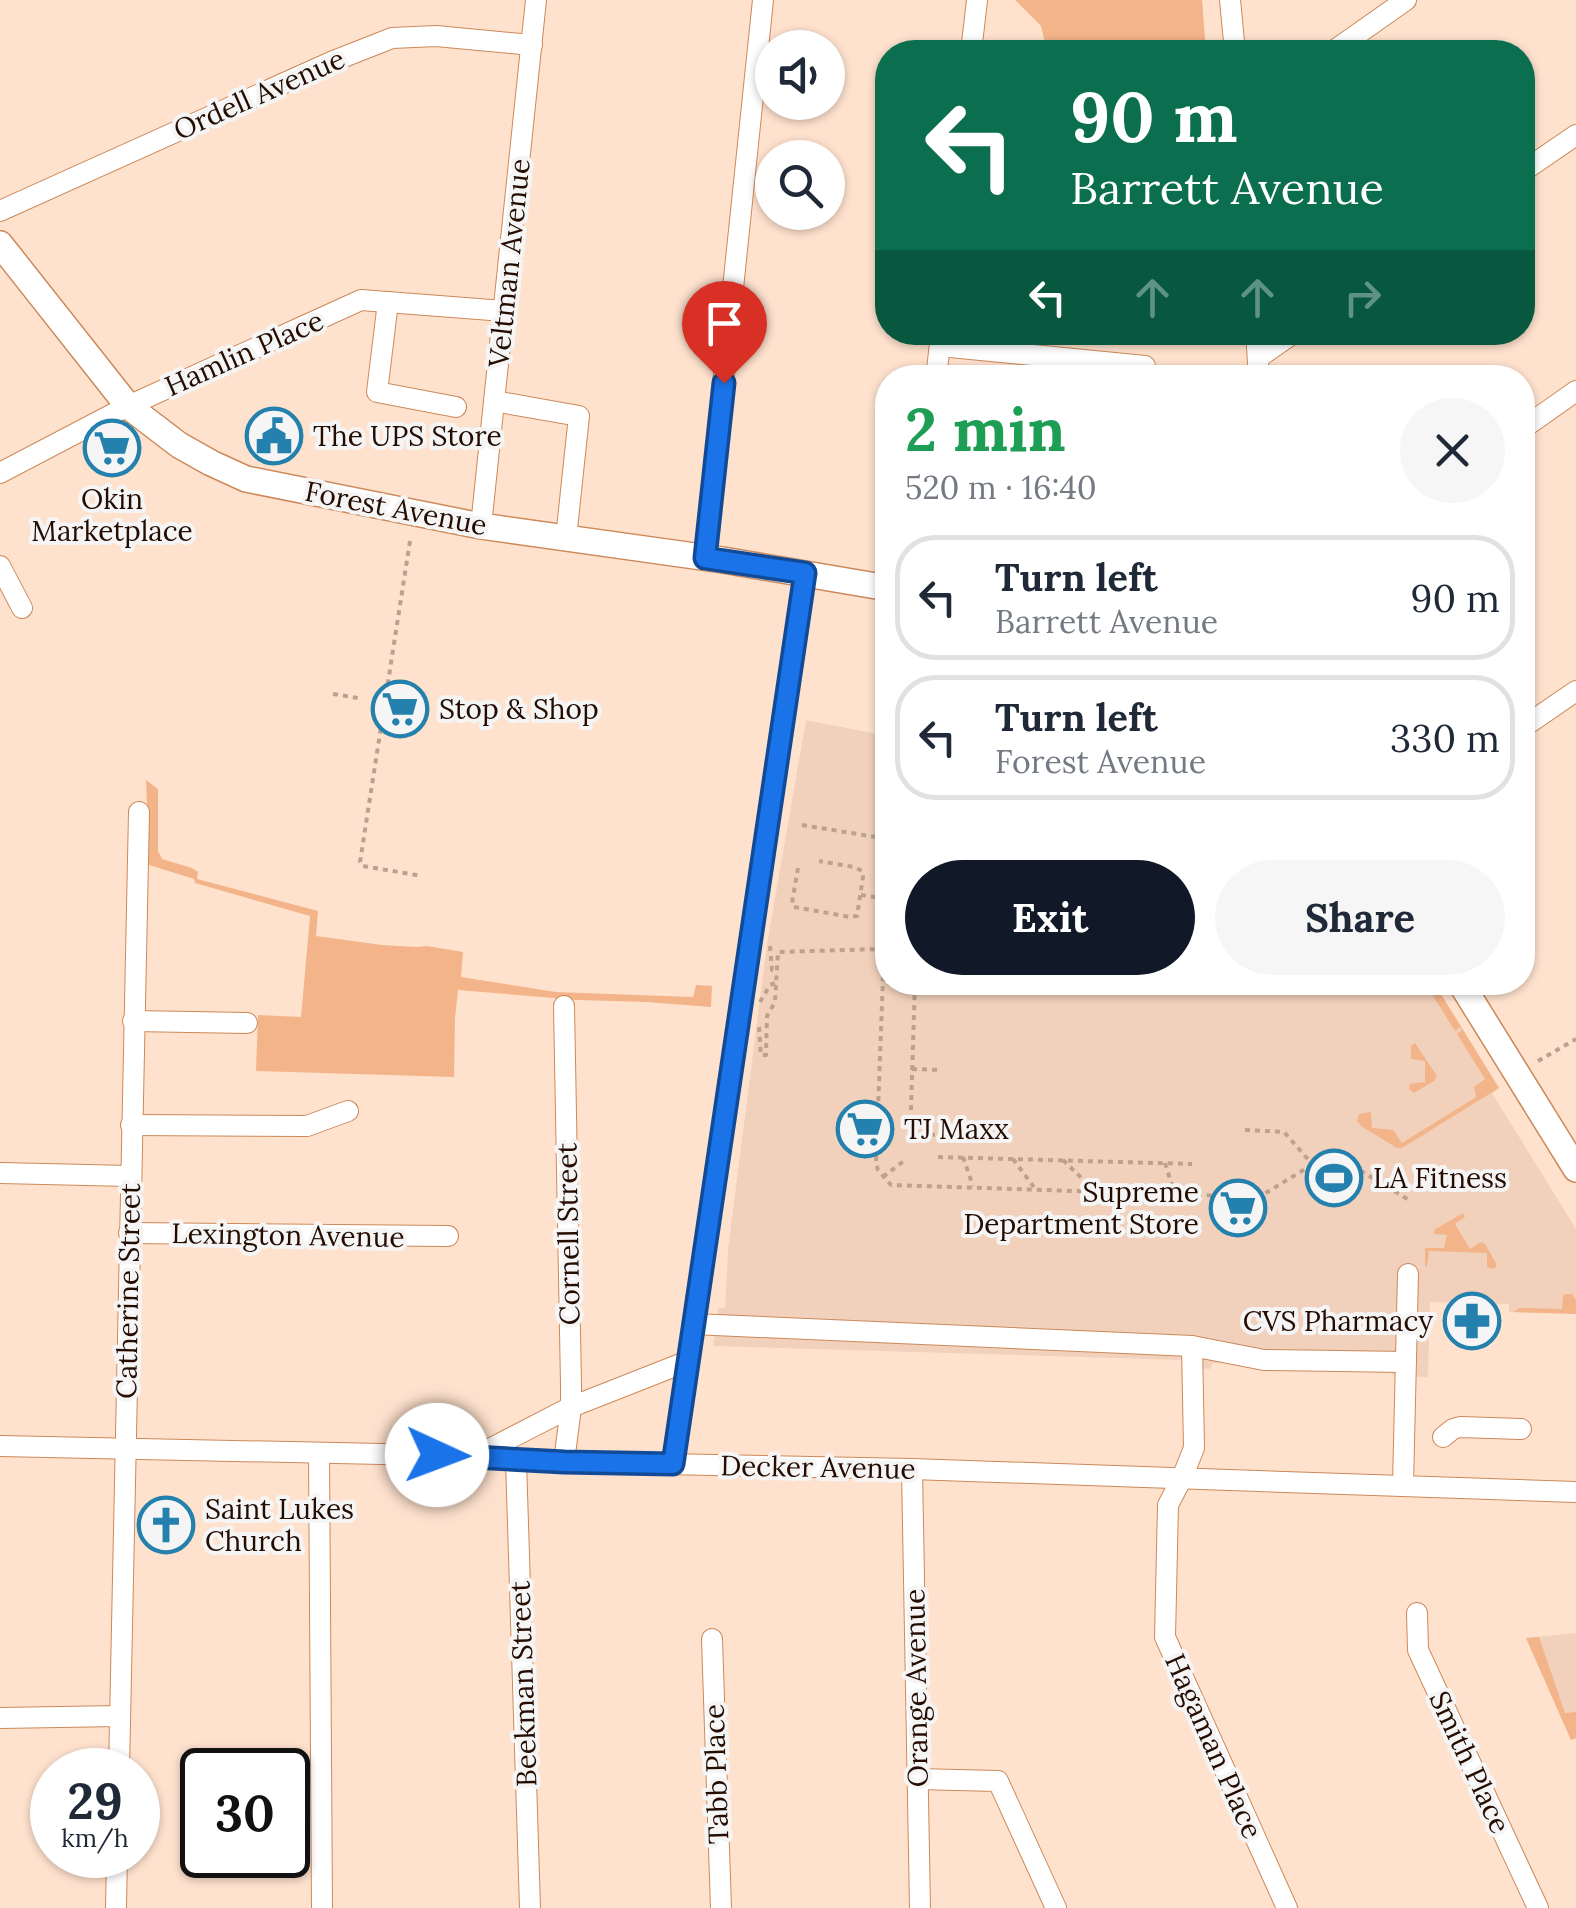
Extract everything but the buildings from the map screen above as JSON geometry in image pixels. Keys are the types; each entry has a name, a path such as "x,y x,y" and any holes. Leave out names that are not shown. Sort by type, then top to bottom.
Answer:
{"main road":[{"name":"Forest Avenue","path":"0,244 128,406 179,445 246,479 481,526 875,586"},
{"path":"1468,995 1576,1168"}],"street":[{"name":"Veltman Avenue","path":"481,526 536,0"},
{"path":"705,558 764,0"},
{"path":"973,40 978,0"},
{"path":"1230,0 1234,40"},
{"path":"1349,40 1406,0"},
{"name":"Ordell Avenue","path":"0,211 392,38 436,36 532,45"},
{"path":"1535,163 1576,135"},
{"name":"Hamlin Place","path":"0,474 128,406 360,300 504,311"},
{"path":"388,302 378,392 456,407"},
{"path":"986,345 1137,365"},
{"path":"1261,365 1281,345"},
{"path":"1535,420 1576,391"},
{"path":"494,401 579,416 566,538"},
{"path":"0,566 22,608"},
{"path":"673,1464 805,573"},
{"path":"1535,719 1576,691"},
{"name":"Catherine Street","path":"119,1748 139,812"},
{"name":"Cornell Street","path":"564,1006 570,1407 564,1462"},
{"path":"133,1022 247,1023"},
{"path":"131,1125 307,1126 348,1111"},
{"path":"0,1172 130,1176"},
{"name":"Lexington Avenue","path":"129,1233 448,1236"},
{"path":"1403,1484 1408,1274"},
{"path":"693,1324 1192,1346 1264,1360 1406,1362"},
{"name":"Hagaman Place","path":"1192,1346 1194,1448 1168,1506 1164,1637 1287,1908"},
{"path":"476,1456 570,1407 688,1361"},
{"path":"1443,1437 1460,1427 1520,1430"},
{"name":"Decker Avenue","path":"0,1446 912,1468 1576,1492"},
{"path":"318,1452 322,1908"},
{"name":"Beekman Street","path":"516,1460 530,1908"},
{"name":"Orange Avenue","path":"912,1468 920,1908"},
{"name":"Smith Place","path":"1417,1613 1418,1650 1538,1908"},
{"name":"Tabb Place","path":"712,1639 721,1908"},
{"path":"0,1718 120,1716"},
{"path":"918,1779 998,1781 1056,1908"},
{"path":"116,1908 117,1878"}],"path":[{"path":"410,541 360,862 363,866 422,876"},
{"path":"334,694 358,698"},
{"path":"802,825 875,837"},
{"path":"798,868 794,907 854,917 858,914 862,871 819,861"},
{"path":"861,895 875,897"},
{"path":"765,941 770,942 772,970 776,970"},
{"path":"754,1018 760,1055 766,1056 767,1016 774,1005 778,952 875,949"},
{"path":"756,1004 776,982"},
{"path":"884,995 876,1164 883,1178 894,1186 1259,1197 1328,1155 1336,1155 1409,1200"},
{"path":"915,995 910,1137 939,1135"},
{"path":"1538,1061 1576,1039"},
{"path":"912,1069 941,1070"},
{"path":"1244,1130 1284,1132 1313,1164"},
{"path":"938,1156 1192,1164"},
{"path":"964,1157 974,1188"},
{"path":"1013,1159 1036,1190"},
{"path":"883,1178 905,1160"},
{"path":"1063,1160 1096,1192"},
{"path":"1165,1163 1175,1194"}],"shaded area":[{"path":"1015,0 1202,0 1205,40 1044,40 1041,26"},
{"path":"806,720 875,734 875,995 1441,995 1499,1088 1492,1093 1576,1229 1576,1314 1509,1312 1509,1304 1430,1302 1428,1377 1393,1375 1391,1371 1236,1363 1213,1363 1210,1369 1186,1367 1181,1360 713,1346 718,1308 725,1308 728,1249 767,944"},
{"path":"146,780 158,789 158,851 162,859 192,868 198,872 197,879 318,911 316,936 463,952 461,977 556,992 693,997 696,985 712,986 711,1007 458,990 454,1077 256,1071 258,1015 301,1017 310,916 195,883 194,879 149,865"},
{"path":"1432,995 1441,995 1499,1088 1402,1148 1361,1126 1357,1121 1359,1114 1371,1112 1372,1128 1393,1130 1402,1143 1476,1097 1474,1087 1485,1079 1457,1034 1462,1030 1460,1027 1455,1031"},
{"path":"1415,1043 1437,1076 1414,1093 1410,1084 1425,1082 1425,1061 1411,1059 1411,1046"},
{"path":"1463,1213 1465,1217 1455,1224 1470,1249 1481,1242 1485,1244 1496,1267 1487,1267 1487,1253 1429,1251 1425,1266 1425,1248 1444,1248 1447,1235 1434,1234 1434,1230"},
{"path":"1565,1294 1572,1294 1576,1300 1576,1314 1513,1312 1520,1308 1562,1309"},
{"path":"1576,1633 1576,1738 1571,1740 1526,1638"},
{"path":"1539,1637 1565,1713 1576,1712 1576,1738 1571,1740 1526,1638"}],"place":[{"name":"The UPS Store","path":"274,436"},
{"name":"Okin Marketplace","path":"112,448"},
{"name":"Stop & Shop","path":"400,709"},
{"name":"TJ Maxx","path":"865,1129"},
{"name":"LA Fitness","path":"1334,1178"},
{"name":"Supreme Department Store","path":"1238,1208"},
{"name":"CVS Pharmacy","path":"1472,1321"},
{"name":"Saint Lukes Church","path":"166,1525"}],"route":[{"path":"437,1455 673,1464 805,573 705,558 724,383"}]}
